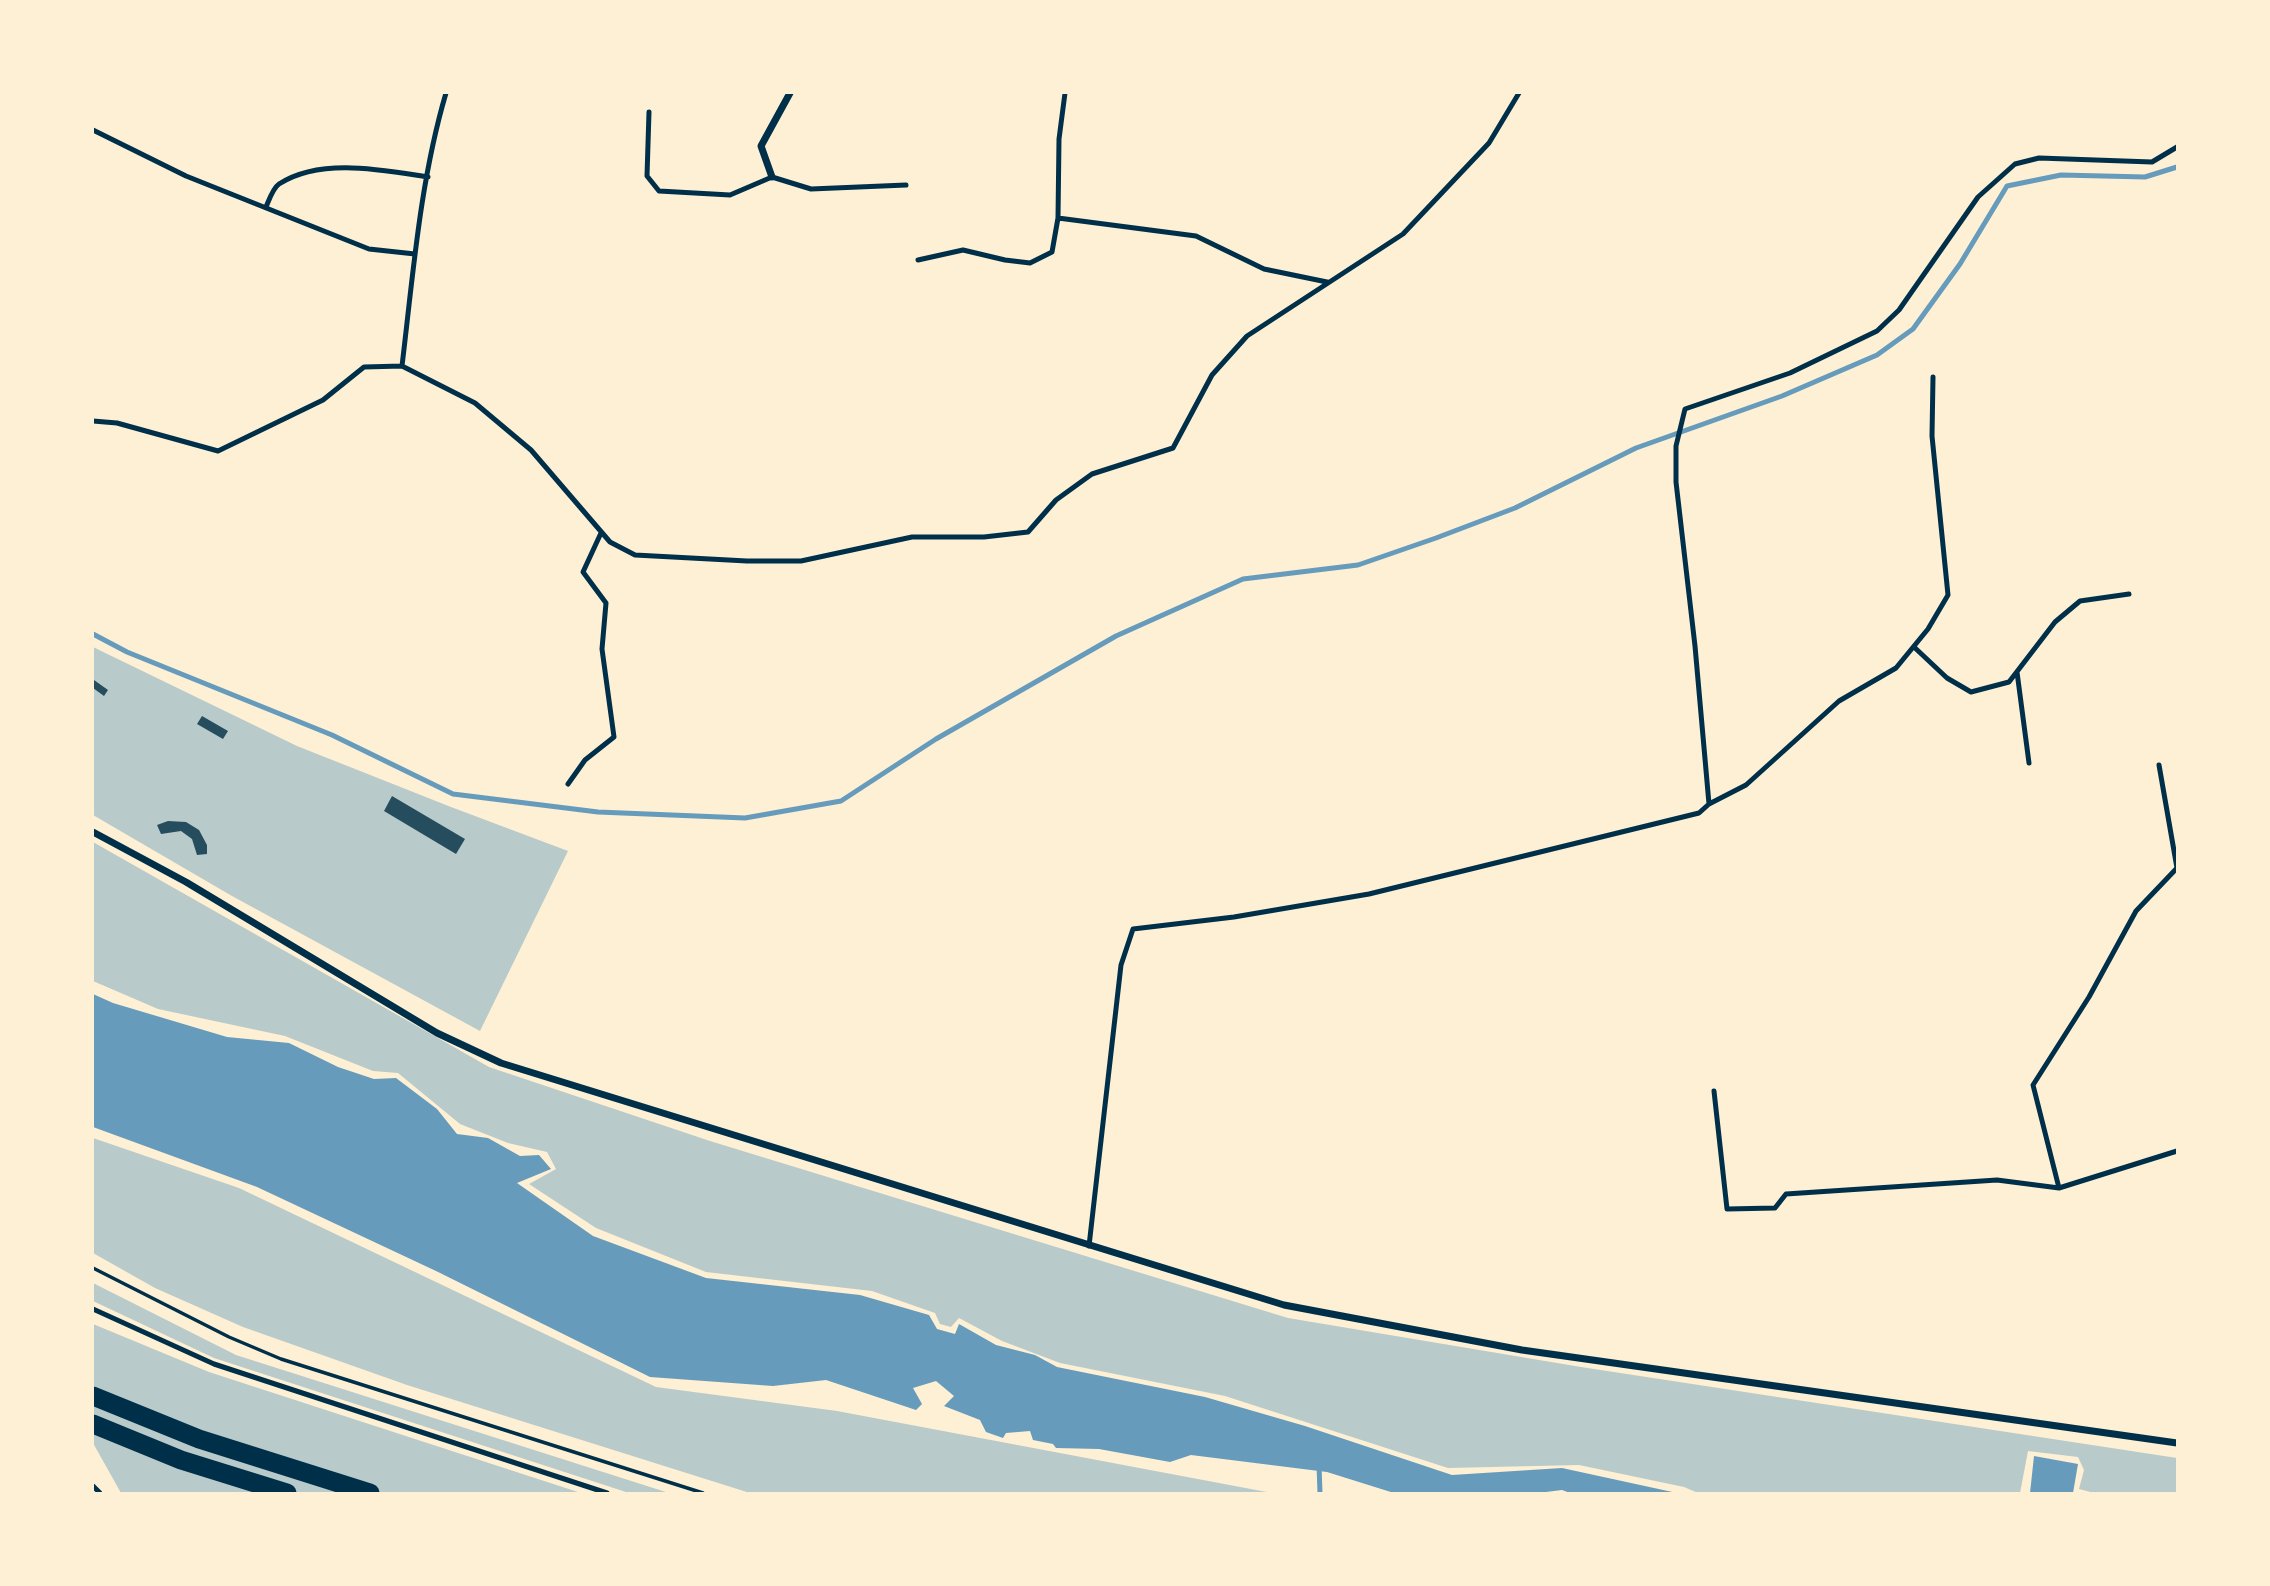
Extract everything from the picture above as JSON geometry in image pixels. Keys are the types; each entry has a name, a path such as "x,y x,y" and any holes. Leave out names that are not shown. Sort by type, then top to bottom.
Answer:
{"highway":[{"path":"93,1396 199,1439 370,1493"},
{"path":"93,1424 181,1460 287,1493"}],"street":[{"path":"772,177 761,146 790,93"},
{"path":"93,832 186,882 437,1033 501,1063 1284,1305 1522,1350 2177,1443"}],"lane":[{"path":"402,366 415,254 435,131 446,93"},
{"path":"918,260 963,250 1030,263 1052,252 1058,218 1059,139 1065,93"},
{"path":"93,421 117,423 218,451 323,400 363,367 402,366 475,402 531,450 610,542 635,555 801,561 912,537 985,537 1028,532 1056,499 1091,474 1173,448 1212,375 1247,336 1403,234 1489,143 1519,93"},
{"path":"649,112 646,176 659,191 730,195 772,177 811,189 906,185"},
{"path":"93,130 186,176 369,249 415,254"},
{"path":"1709,804 1695,646 1676,482 1676,446 1685,409 1790,373 1877,331 1899,310 1978,197 2015,164 2039,158 2152,162 2177,147"},
{"path":"266,207 277,185 309,170 368,168 428,177"},
{"path":"1058,218 1196,236 1264,269 1327,282"},
{"path":"1089,1246 1121,965 1133,929 1234,918 1369,894 1699,813 1709,804 1746,785 1839,701 1896,668 1928,629 1948,595 1932,436 1933,377"},
{"path":"568,784 585,760 614,737 602,649 606,603 583,572 601,533"},
{"path":"1914,647 1947,678 1971,692 2009,682 2055,622 2080,601 2129,594"},
{"path":"2017,672 2029,762"},
{"path":"2059,1188 2033,1085 2089,997 2136,911 2177,868 2159,765"},
{"path":"1714,1091 1727,1209 1775,1208 1786,1194 1997,1180 2059,1188 2177,1152"},
{"path":"93,1309 214,1364 607,1493"},
{"path":"93,1486 100,1493"}],"path":[{"path":"93,1268 229,1337 281,1359 703,1493"}],"shaded area":[{"path":"93,647 297,746 568,851 480,1031 232,896 93,815"},
{"path":"93,842 489,1067 710,1141 1288,1318 1581,1367 2177,1458 2177,1493 2094,1493 2079,1489 2084,1470 2078,1457 2028,1451 2020,1493 1698,1493 1684,1487 1579,1465 1448,1468 1225,1396 1060,1363 1002,1341 959,1318 951,1327 940,1324 935,1313 872,1291 706,1272 596,1228 529,1184 556,1169 547,1152 508,1143 460,1124 398,1073 373,1071 285,1036 158,1009 93,981"},
{"path":"93,1138 239,1188 656,1387 837,1411 1272,1493 750,1493 407,1385 243,1327 155,1288 93,1253"},
{"path":"93,1283 236,1355 669,1493 629,1493 214,1358 93,1301"},
{"path":"93,1324 209,1372 581,1493 121,1493 93,1443"}],"water":[{"path":"93,994 113,1003 227,1037 289,1043 338,1067 374,1079 396,1078 437,1109 457,1134 488,1138 520,1156 539,1155 551,1169 517,1183 593,1236 706,1278 860,1295 929,1315 937,1329 955,1334 959,1324 996,1345 1035,1355 1057,1367 1205,1397 1305,1426 1452,1475 1562,1468 1677,1493 1570,1493 1562,1490 1538,1493 1394,1493 1327,1472 1191,1455 1170,1462 1099,1449 1056,1448 1053,1444 1033,1440 1030,1431 1006,1433 1003,1438 986,1432 980,1420 944,1406 954,1396 936,1381 913,1388 922,1404 916,1410 826,1380 773,1386 650,1377 436,1271 257,1187 93,1127"},
{"path":"2034,1456 2078,1464 2073,1493 2030,1493"}],"building":[{"path":"94,680 108,690 104,696 93,688"},
{"path":"202,716 228,731 223,739 197,724"},
{"path":"392,796 465,839 456,854 384,811"},
{"path":"168,821 186,822 199,830 207,845 207,854 197,855 192,839 181,831 161,834 157,825"}],"waterway":[{"path":"93,634 127,652 332,735 453,794 598,812 745,818 841,801 936,739 1116,636 1243,579 1358,565 1436,538 1515,508 1636,448 1782,396 1877,355 1913,329 1960,264 2007,186 2061,175 2145,177 2177,167"},
{"path":"1319,1465 1320,1493"}]}
